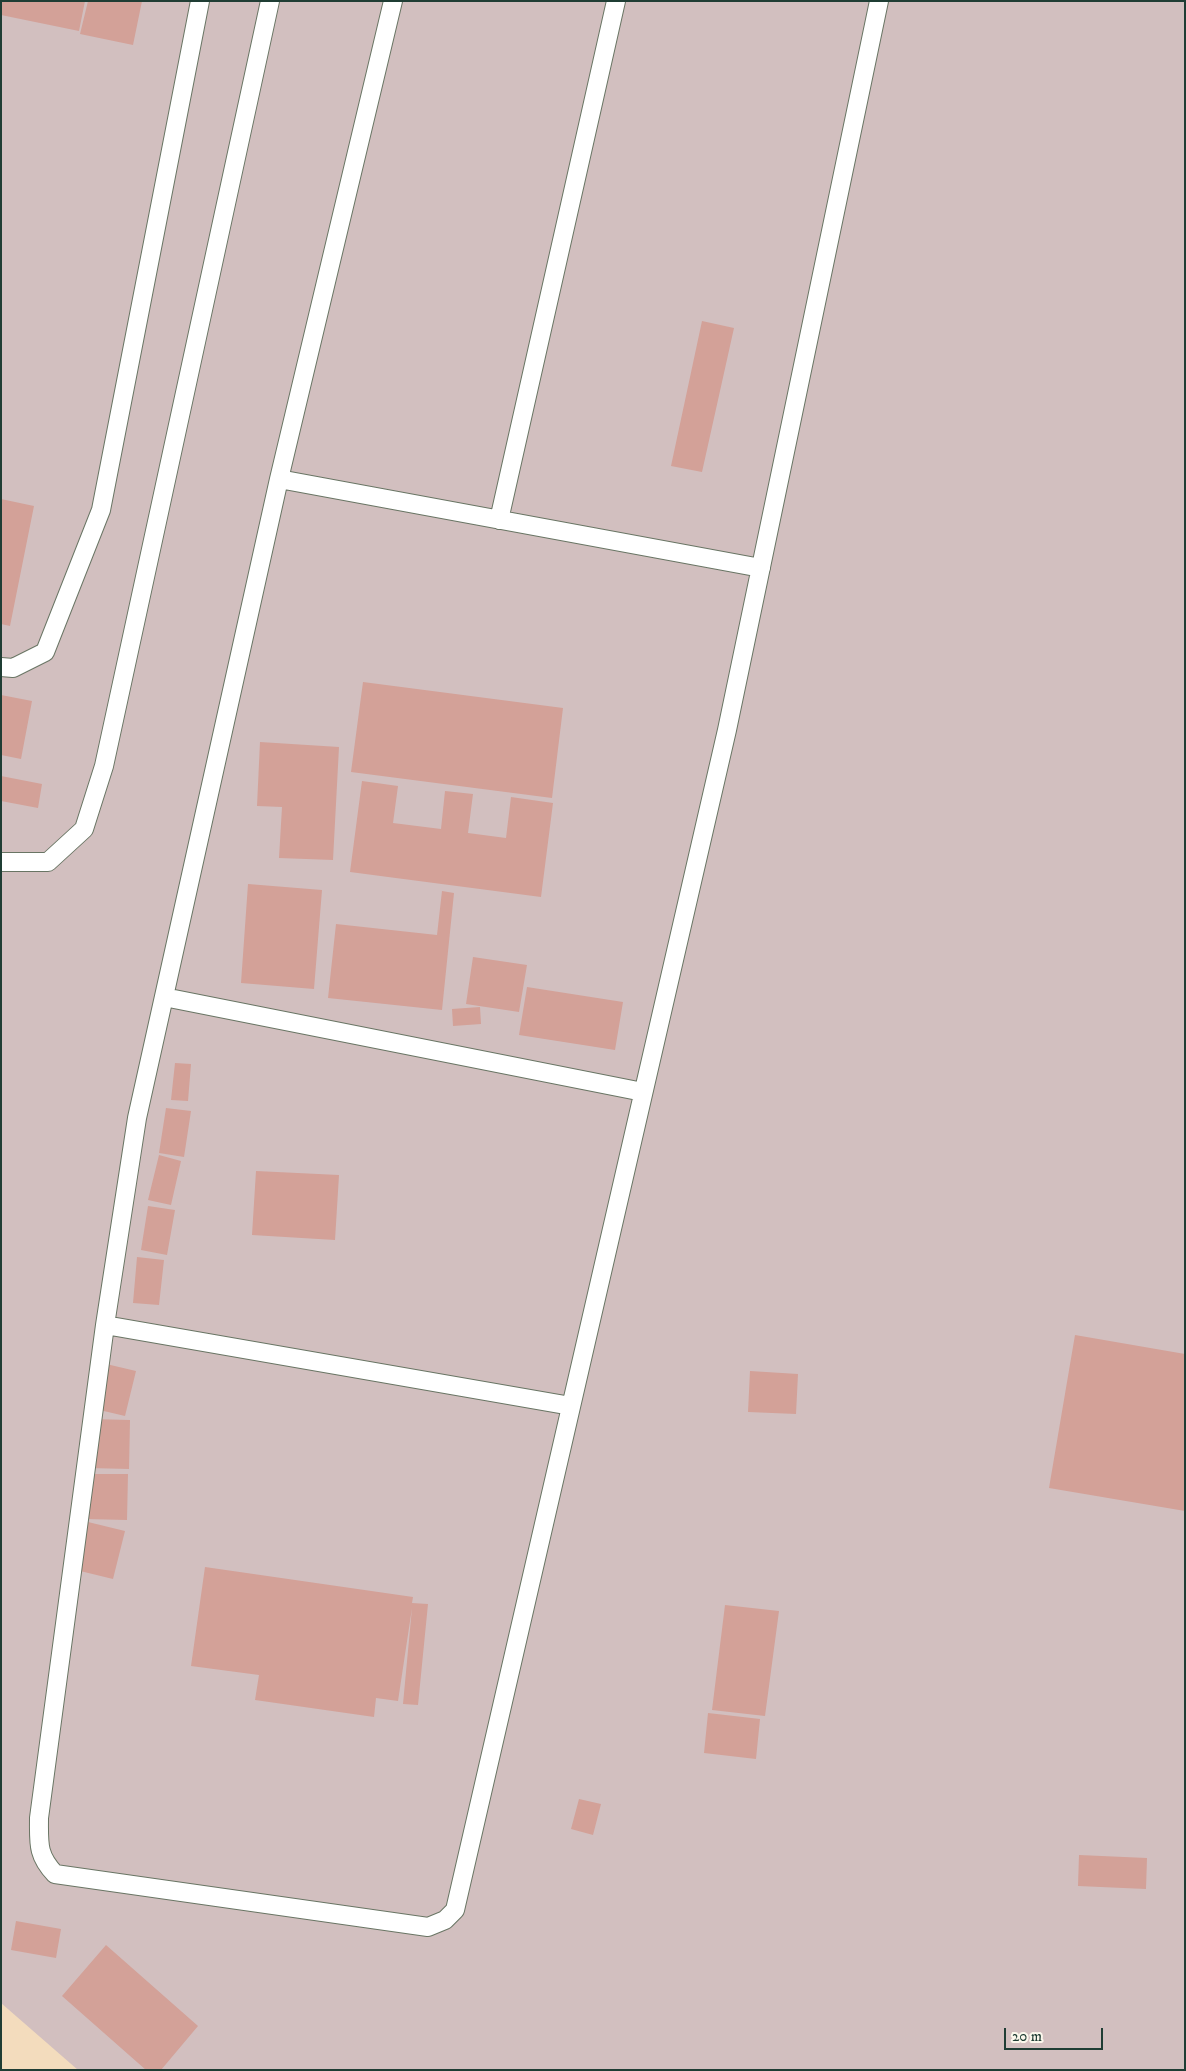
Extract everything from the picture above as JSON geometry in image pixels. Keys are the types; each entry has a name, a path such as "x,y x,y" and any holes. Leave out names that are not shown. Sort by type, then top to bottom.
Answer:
{"lane":[{"path":"1,667 12,668 45,652 101,510 200,1"},
{"path":"1,862 48,862 84,829 104,766 270,1"},
{"path":"393,1 279,479 138,1118 105,1325 39,1818 39,1845 44,1863 55,1874 428,1926 446,1920 455,1910 727,730 879,1"},
{"path":"499,520 616,1"},
{"path":"279,479 760,568"},
{"path":"164,998 643,1092"},
{"path":"105,1325 572,1406"}],"shaded area":[{"path":"1,1 1185,1 1185,2070 78,2070 1,2003"}],"building":[{"path":"1,1 85,1 79,31 1,15"},
{"path":"88,1 142,1 133,45 80,34"},
{"path":"702,321 734,328 702,472 671,466"},
{"path":"1,499 34,506 10,626 1,624"},
{"path":"363,682 563,708 552,798 351,772"},
{"path":"1,695 32,701 21,759 1,755"},
{"path":"260,742 339,747 333,860 279,858 282,807 257,806"},
{"path":"1,776 42,784 38,808 1,801"},
{"path":"362,781 398,786 393,823 441,829 445,791 473,794 468,833 506,838 511,797 553,803 541,897 350,872"},
{"path":"248,884 322,890 314,989 241,983"},
{"path":"442,891 454,893 442,1010 328,998 336,924 437,935"},
{"path":"473,957 527,965 519,1012 466,1004"},
{"path":"527,987 623,1002 615,1050 519,1035"},
{"path":"480,1007 481,1024 453,1026 452,1009"},
{"path":"175,1063 191,1064 188,1101 171,1100"},
{"path":"166,1108 191,1111 184,1157 159,1153"},
{"path":"159,1155 181,1161 171,1205 148,1200"},
{"path":"256,1171 339,1175 335,1240 252,1235"},
{"path":"148,1206 175,1210 167,1255 141,1250"},
{"path":"137,1257 164,1260 159,1305 133,1303"},
{"path":"1075,1335 1185,1354 1185,1511 1049,1488"},
{"path":"102,1363 136,1371 125,1416 91,1408"},
{"path":"750,1371 798,1374 796,1414 748,1412"},
{"path":"90,1419 130,1420 129,1469 89,1468"},
{"path":"86,1474 128,1474 127,1520 85,1519"},
{"path":"88,1522 125,1531 113,1579 76,1570"},
{"path":"205,1567 413,1597 412,1603 428,1604 418,1705 403,1704 412,1608 398,1701 376,1698 374,1717 255,1700 259,1675 191,1666"},
{"path":"725,1605 779,1611 765,1716 712,1710"},
{"path":"708,1713 760,1719 756,1759 704,1753"},
{"path":"579,1799 601,1804 593,1835 571,1829"},
{"path":"1079,1855 1147,1858 1146,1889 1078,1886"},
{"path":"16,1921 61,1929 56,1958 11,1950"},
{"path":"106,1945 198,2026 161,2070 146,2070 62,1996"}]}
